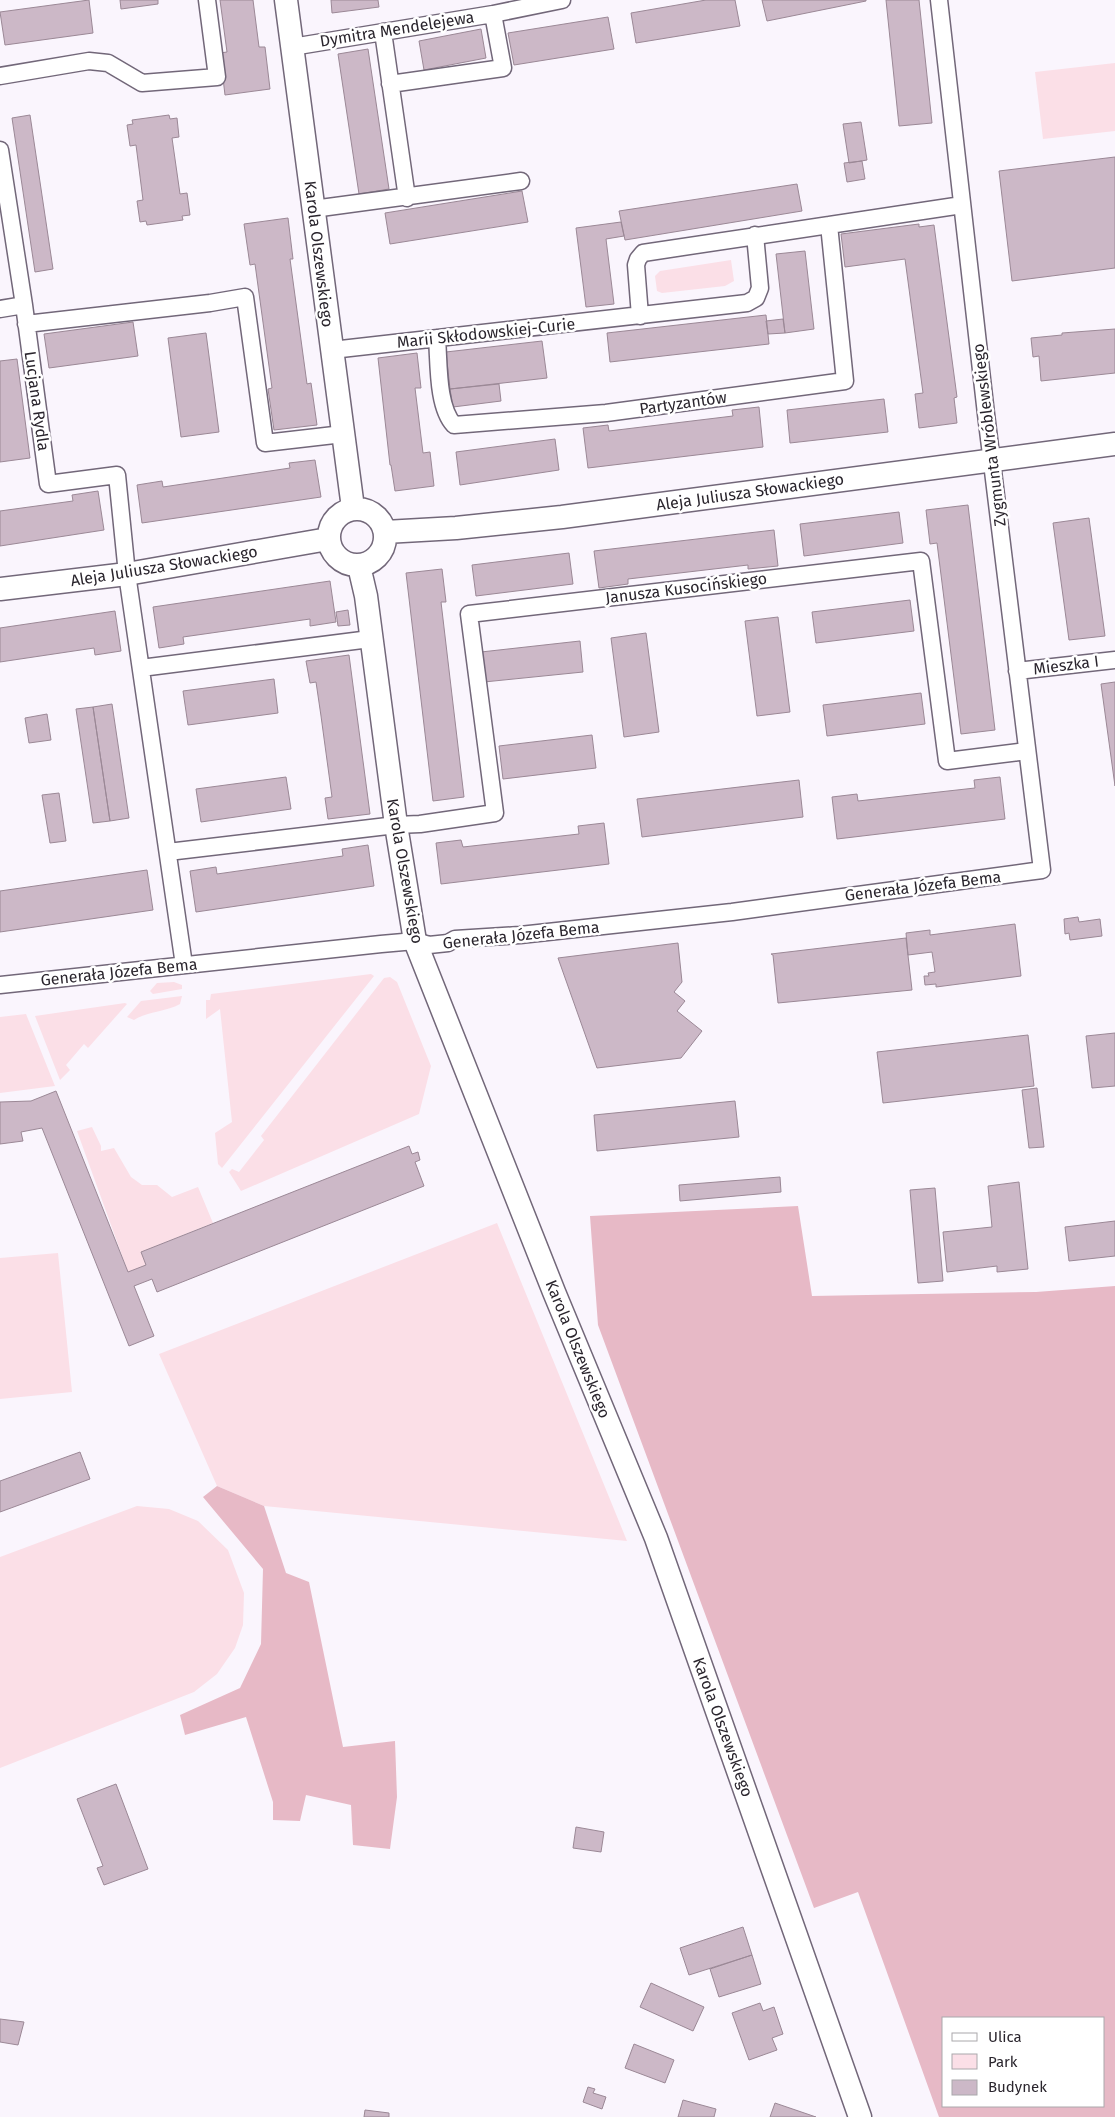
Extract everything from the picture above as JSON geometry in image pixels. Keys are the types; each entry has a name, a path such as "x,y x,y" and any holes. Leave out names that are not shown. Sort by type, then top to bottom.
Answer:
{"street":[{"path":"0,76 90,61 108,63 142,83 217,76 207,0"},
{"name":"Karola Olszewskiego","path":"286,0 353,508"},
{"name":"Dymitra Mendelejewa","path":"292,47 493,14 562,0"},
{"name":"Zygmunta Wróblewskiego","path":"939,0 1042,870"},
{"path":"390,84 503,68 493,14"},
{"path":"383,32 407,198"},
{"name":"Lucjana Rydla","path":"0,150 24,305 48,484 117,475 127,574"},
{"path":"313,210 521,181"},
{"path":"640,316 636,265 643,253 962,205"},
{"name":"Partyzantów","path":"437,338 443,407 448,419 454,425 606,414 845,381 829,225"},
{"name":"Marii Skłodowskiej-Curie","path":"332,350 747,304 754,301 760,288 755,235"},
{"path":"26,324 210,303 246,297 265,444 343,434"},
{"path":"0,309 24,305"},
{"name":"Aleja Juliusza Słowackiego","path":"385,532 456,528 562,517 1115,444"},
{"path":"353,508 361,509 377,516 385,532 385,541 377,558 359,566 342,562 330,548 328,539 329,531 337,516 353,508"},
{"name":"Aleja Juliusza Słowackiego","path":"0,589 127,574 328,539"},
{"name":"Janusza Kusocińskiego","path":"396,824 420,824 495,813 469,614 921,561 948,761 1027,751"},
{"name":"Karola Olszewskiego","path":"359,566 396,824 415,941 554,1292 656,1538 860,2117"},
{"path":"127,574 184,965"},
{"path":"140,668 370,638"},
{"name":"Mieszka I","path":"1018,671 1115,660"},
{"path":"168,852 396,824"},
{"name":"Generała Józefa Bema","path":"0,985 415,941 428,945 448,943 455,939 520,935 732,912 1042,870"}],"green space":[{"path":"1115,63 1115,131 1043,139 1035,72"},
{"path":"731,260 734,281 725,286 662,293 657,291 655,276 660,271"},
{"path":"371,974 374,976 222,1168 218,1164 215,1133 232,1122 220,1009 206,1019 206,1000 210,1000 211,994"},
{"path":"390,977 397,982 431,1066 419,1114 241,1191 229,1172 232,1169 239,1172 264,1140 261,1136 384,978"},
{"path":"174,982 182,985 182,989 153,994 150,991 157,983"},
{"path":"182,996 180,1004 175,1007 134,1020 127,1017 141,1001"},
{"path":"127,1004 88,1048 84,1044 66,1065 70,1070 60,1080 35,1016"},
{"path":"26,1014 55,1086 0,1093 0,1017"},
{"path":"92,1127 101,1146 101,1151 114,1148 131,1177 142,1185 157,1185 172,1197 198,1187 213,1223 141,1252 146,1265 128,1272 77,1131"},
{"path":"497,1223 627,1541 264,1506 217,1486 159,1354"},
{"path":"58,1253 72,1392 0,1399 0,1258"},
{"path":"137,1506 169,1509 198,1521 228,1550 244,1593 243,1625 235,1648 217,1674 194,1692 0,1768 0,1557"}],"shaded area":[{"path":"798,1206 812,1296 1036,1292 1115,1286 1115,2117 939,2117 858,1892 814,1908 598,1325 590,1216"},
{"path":"217,1486 264,1506 286,1573 309,1582 343,1747 395,1741 397,1797 390,1849 353,1845 351,1805 306,1795 300,1821 273,1820 273,1802 246,1717 185,1735 180,1715 240,1688 261,1644 263,1569 203,1497"}],"building":[{"path":"89,0 93,33 5,45 0,12"},
{"path":"120,0 158,0 158,4 121,9"},
{"path":"220,0 253,0 259,47 265,47 270,89 225,95 220,53 227,52"},
{"path":"331,0 378,0 379,7 332,13"},
{"path":"706,0 735,0 740,26 636,43 631,13"},
{"path":"762,0 866,0 866,1 767,21"},
{"path":"886,0 919,0 932,123 899,126"},
{"path":"608,17 614,49 514,65 508,33"},
{"path":"481,29 486,58 424,70 419,41"},
{"path":"368,49 389,189 359,194 338,54"},
{"path":"30,115 53,269 35,272 12,118"},
{"path":"169,115 170,119 177,118 179,137 172,138 180,194 187,193 190,215 182,216 183,220 147,225 146,221 140,222 137,201 143,200 136,145 130,146 127,125 133,124 132,120"},
{"path":"861,122 867,160 849,163 843,124"},
{"path":"1115,157 1115,268 1012,281 999,171"},
{"path":"862,161 865,179 847,182 844,163"},
{"path":"797,184 802,211 625,240 619,211"},
{"path":"522,191 528,222 390,244 385,213"},
{"path":"288,218 293,259 290,259 307,384 311,383 317,425 274,430 268,389 272,388 255,264 250,265 244,224"},
{"path":"621,222 624,236 606,239 614,304 586,307 576,228"},
{"path":"919,224 919,227 934,225 957,397 954,398 957,423 919,428 915,394 923,393 905,259 845,267 841,234"},
{"path":"805,251 814,329 785,333 776,254"},
{"path":"766,315 769,344 610,362 607,333"},
{"path":"783,319 785,333 768,334 766,321"},
{"path":"133,322 138,356 49,368 44,334"},
{"path":"1115,329 1115,373 1041,381 1039,356 1033,357 1031,338 1062,335 1062,333"},
{"path":"206,333 219,432 181,437 168,338"},
{"path":"542,341 547,378 450,389 446,352"},
{"path":"417,353 421,388 415,388 423,453 430,452 434,486 395,491 390,465 378,358"},
{"path":"17,359 30,458 0,462 0,361"},
{"path":"499,384 501,401 453,407 450,389"},
{"path":"884,399 888,432 790,443 787,410"},
{"path":"759,407 763,447 588,468 583,428 608,425 609,431 733,416 732,410"},
{"path":"555,439 559,470 460,485 456,452"},
{"path":"315,460 321,497 142,523 137,485 162,481 163,487 290,468 289,463"},
{"path":"98,491 104,530 0,546 0,511 73,501 72,495"},
{"path":"968,505 995,730 961,734 937,543 930,544 926,510"},
{"path":"899,512 903,543 804,556 800,524"},
{"path":"1089,518 1105,636 1069,640 1053,523"},
{"path":"774,530 778,566 748,569 748,565 628,579 628,584 599,588 594,551"},
{"path":"569,553 573,584 476,596 472,565"},
{"path":"442,569 446,602 441,602 464,797 433,801 406,573"},
{"path":"330,581 336,622 310,626 310,619 183,637 184,644 159,648 153,607"},
{"path":"910,600 914,631 816,643 812,612"},
{"path":"348,610 350,625 338,626 336,612"},
{"path":"115,611 121,651 95,655 94,648 0,662 0,628"},
{"path":"778,617 790,712 757,716 745,621"},
{"path":"646,633 659,732 624,737 611,638"},
{"path":"580,641 583,672 484,682 481,652"},
{"path":"349,655 370,814 328,819 325,798 332,797 321,716 316,682 310,683 306,661"},
{"path":"274,679 278,713 188,725 183,691"},
{"path":"1115,682 1115,786 1101,684"},
{"path":"921,693 925,724 827,736 823,705"},
{"path":"112,704 129,818 110,821 93,707"},
{"path":"93,707 110,821 93,823 76,709"},
{"path":"47,714 51,740 29,743 25,718"},
{"path":"592,735 596,768 503,779 499,746"},
{"path":"286,777 291,809 201,822 196,789"},
{"path":"1000,777 1005,819 837,839 832,797 857,794 858,801 975,788 974,780"},
{"path":"799,780 803,817 642,837 637,799"},
{"path":"59,793 66,841 50,843 42,795"},
{"path":"604,823 609,864 441,884 436,843 461,840 463,847 579,834 578,826"},
{"path":"368,845 374,886 196,912 190,871 216,867 217,874 343,856 342,849"},
{"path":"147,870 153,910 0,932 0,891"},
{"path":"1078,917 1079,922 1100,919 1102,936 1070,940 1069,933 1065,934 1064,919"},
{"path":"1015,924 1021,976 936,987 936,984 925,985 924,976 929,976 928,973 935,972 932,952 908,955 906,933 930,930 930,935"},
{"path":"906,938 912,990 778,1003 773,955 771,954"},
{"path":"678,943 682,982 674,992 685,1001 677,1011 702,1031 681,1058 597,1068 558,958"},
{"path":"1115,1033 1115,1086 1092,1088 1086,1036"},
{"path":"1028,1035 1034,1086 883,1103 877,1052"},
{"path":"1037,1088 1044,1147 1029,1148 1022,1090"},
{"path":"56,1091 128,1272 146,1265 141,1252 409,1146 412,1154 418,1152 420,1160 415,1162 424,1186 157,1292 152,1279 134,1286 154,1336 129,1346 42,1128 21,1132 23,1141 0,1144 0,1102 31,1101"},
{"path":"735,1101 739,1137 597,1151 594,1115"},
{"path":"780,1177 781,1192 680,1201 679,1185"},
{"path":"1019,1182 1028,1269 997,1272 997,1266 947,1272 943,1232 992,1227 988,1186"},
{"path":"935,1188 943,1281 918,1283 910,1190"},
{"path":"1115,1221 1115,1256 1069,1261 1065,1227"},
{"path":"80,1452 90,1479 0,1512 0,1481"},
{"path":"116,1784 148,1869 104,1885 97,1868 103,1866 77,1799"},
{"path":"576,1827 604,1832 601,1852 573,1848"},
{"path":"743,1927 752,1955 689,1975 680,1948"},
{"path":"752,1955 761,1984 719,1997 710,1969"},
{"path":"651,1983 704,2007 693,2031 640,2007"},
{"path":"760,2003 763,2011 774,2007 783,2034 772,2038 777,2050 749,2060 732,2013"},
{"path":"0,2019 24,2022 18,2045 0,2042"},
{"path":"634,2044 674,2060 665,2083 625,2068"},
{"path":"588,2087 595,2089 593,2093 606,2097 602,2109 583,2102"},
{"path":"683,2100 716,2109 714,2117 678,2117"},
{"path":"775,2103 816,2117 770,2117"},
{"path":"365,2110 389,2113 389,2117 364,2117"}]}
